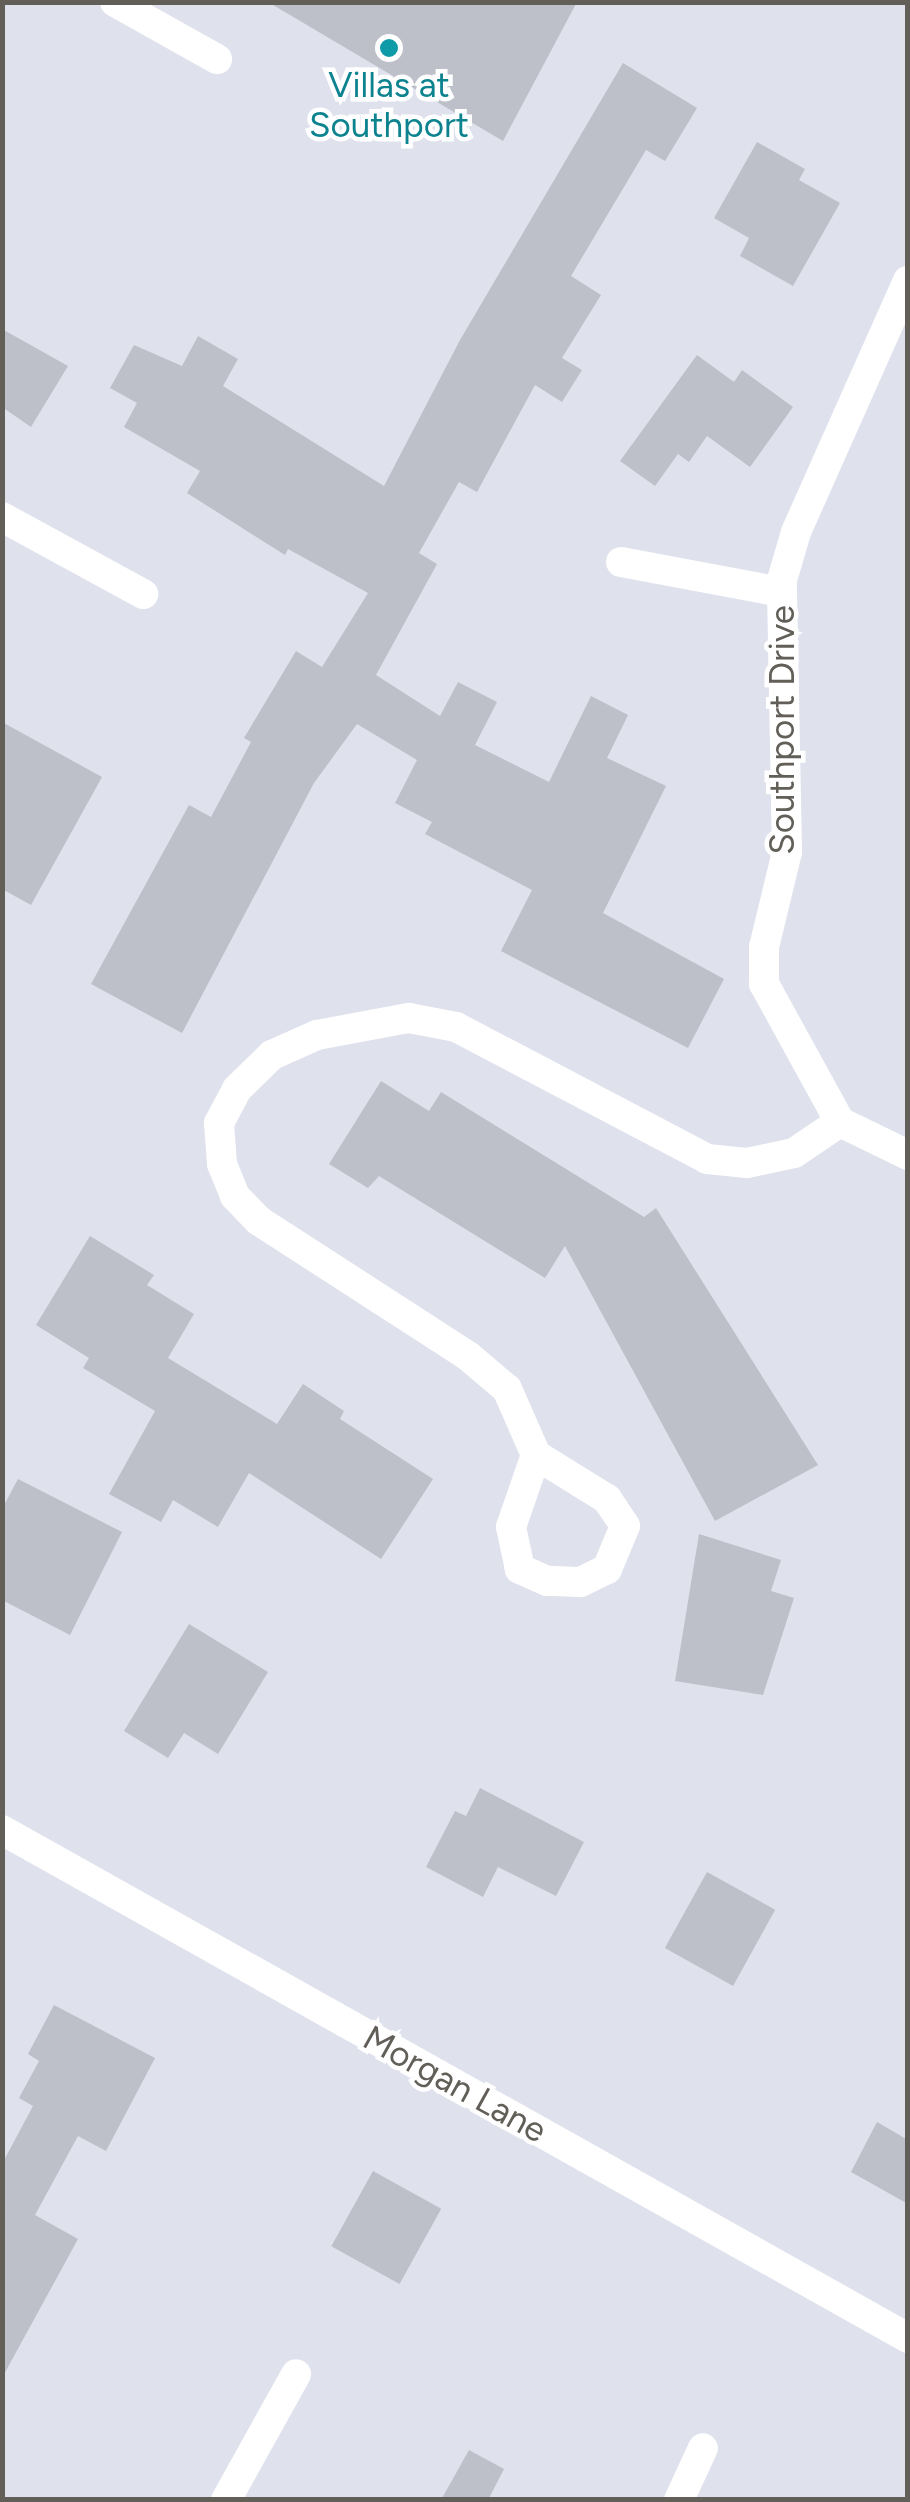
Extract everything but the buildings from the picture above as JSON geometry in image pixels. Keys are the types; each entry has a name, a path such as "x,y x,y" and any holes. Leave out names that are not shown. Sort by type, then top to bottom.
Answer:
{"street":[{"path":"114,2 217,58"},
{"name":"Southport Drive","path":"840,1122 764,984 764,947 787,852 782,592 796,532 908,281"},
{"path":"2,517 143,594"},
{"path":"621,562 782,592"},
{"path":"536,1455 507,1389 259,1221 235,1196 222,1164 219,1123 238,1089 272,1055 317,1035 410,1018 456,1027 707,1159 747,1164 794,1153 840,1122 908,1155"},
{"name":"Morgan Lane","path":"2,1830 908,2338"},
{"path":"226,2500 296,2374"},
{"path":"679,2500 703,2448"}],"place":[{"name":"Villas at Southport","path":"389,48"}]}
